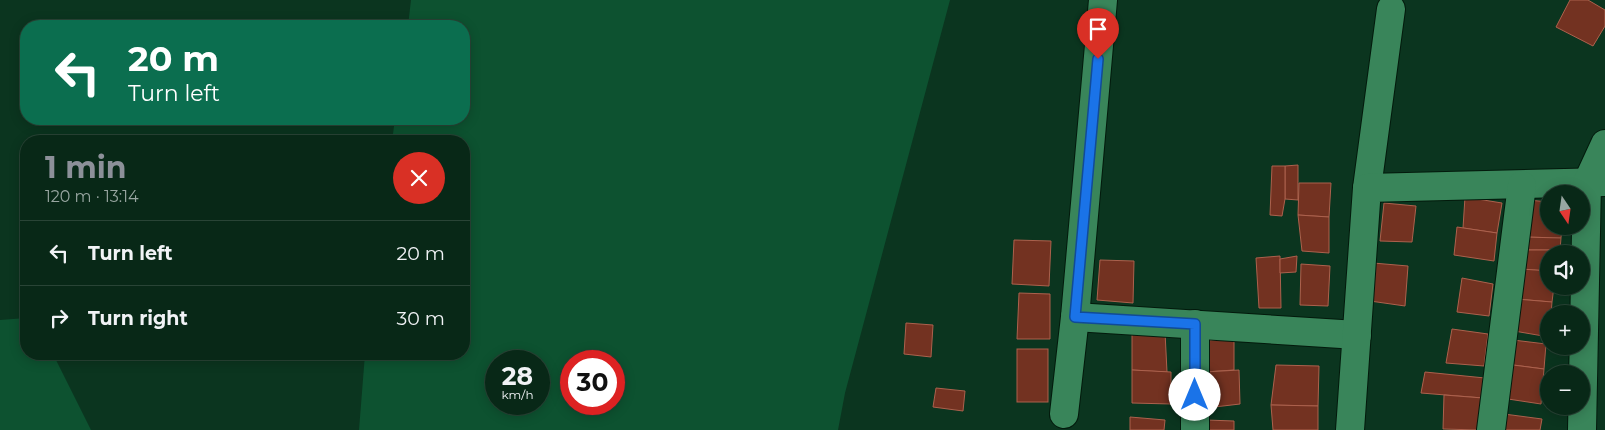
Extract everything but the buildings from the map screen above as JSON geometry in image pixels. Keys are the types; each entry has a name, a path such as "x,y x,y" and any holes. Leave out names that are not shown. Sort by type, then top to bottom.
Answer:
{"street":[{"path":"1064,414 1075,317 1103,0"},
{"path":"1350,430 1367,188 1391,9"},
{"path":"1582,430 1596,183 1605,144"},
{"path":"1367,188 1596,183"},
{"path":"1491,430 1522,185"},
{"path":"1075,317 1357,335"},
{"path":"1195,324 1195,430"}],"green space":[{"path":"411,0 950,0 845,393 838,430 359,430 365,360 470,360 470,135 393,135 394,125 470,125 470,20 409,20"},
{"path":"20,318 20,360 56,360 91,430 0,430 0,320"}],"route":[{"path":"1098,59 1075,317 1195,324 1195,395"}]}
